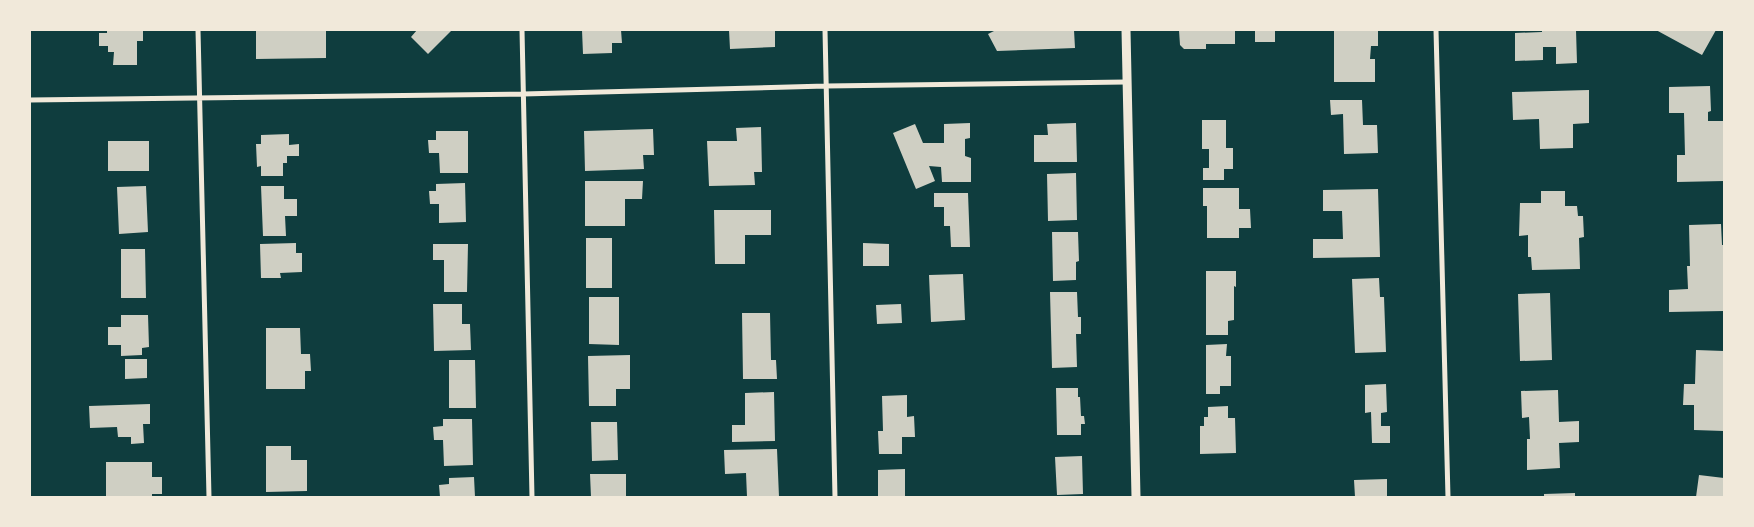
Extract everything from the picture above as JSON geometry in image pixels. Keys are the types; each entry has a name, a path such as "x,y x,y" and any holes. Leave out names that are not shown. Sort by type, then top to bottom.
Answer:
{"street":[{"path":"198,30 209,497"},
{"path":"522,30 532,497"},
{"path":"825,30 835,497"},
{"path":"1126,30 1136,497"},
{"path":"1436,30 1448,497"},
{"path":"30,100 522,94 826,86 1126,82"}],"building":[{"path":"107,30 143,30 143,41 137,41 137,65 113,65 114,52 108,52 108,46 99,46 99,33 107,33"},
{"path":"256,30 326,30 326,58 256,59"},
{"path":"417,30 452,30 428,54 411,37"},
{"path":"582,30 621,30 622,43 612,43 612,53 583,54"},
{"path":"729,30 775,30 775,47 730,49"},
{"path":"996,30 1074,30 1075,48 997,51 988,34"},
{"path":"1179,30 1235,30 1235,44 1206,44 1206,49 1184,49 1180,45"},
{"path":"1255,30 1275,30 1275,42 1255,42"},
{"path":"1334,30 1378,30 1378,46 1371,46 1370,59 1375,59 1375,82 1334,82"},
{"path":"1542,30 1576,30 1577,63 1556,64 1556,47 1543,47 1543,60 1515,61 1515,33 1542,32"},
{"path":"1656,30 1716,30 1702,55"},
{"path":"1710,86 1711,111 1708,112 1708,121 1724,121 1724,181 1677,182 1677,155 1685,155 1684,113 1669,113 1669,87"},
{"path":"1589,90 1589,123 1573,124 1573,148 1540,149 1539,119 1513,120 1512,92"},
{"path":"1330,100 1362,100 1363,125 1377,125 1378,153 1344,154 1343,114 1331,115"},
{"path":"1202,120 1226,120 1226,148 1233,148 1233,169 1224,169 1224,180 1203,180 1203,168 1209,168 1209,149 1202,149"},
{"path":"970,123 970,138 965,139 965,156 971,158 971,182 942,182 941,167 929,166 935,181 916,189 893,133 915,124 923,143 944,143 944,124"},
{"path":"1076,123 1077,162 1034,162 1034,135 1048,135 1047,124"},
{"path":"761,127 762,172 754,172 755,185 709,186 707,141 737,141 736,128"},
{"path":"653,129 654,155 643,155 644,169 585,171 584,131"},
{"path":"436,131 468,131 468,173 440,173 439,153 429,153 428,140 436,140"},
{"path":"289,134 289,145 299,144 299,156 287,156 287,163 283,163 283,176 261,176 261,166 257,167 256,144 261,144 261,135"},
{"path":"108,141 149,141 149,171 108,171"},
{"path":"1076,173 1077,220 1048,221 1047,174"},
{"path":"585,181 643,181 642,199 625,199 625,226 585,226"},
{"path":"465,183 466,222 439,223 439,204 430,204 429,191 436,191 436,184"},
{"path":"146,186 148,232 119,234 117,187"},
{"path":"261,186 284,186 284,199 297,199 297,216 285,216 286,236 263,236"},
{"path":"1203,188 1239,188 1239,209 1250,209 1251,228 1239,228 1239,238 1207,238 1207,206 1203,206"},
{"path":"1378,189 1380,257 1313,258 1313,239 1343,239 1342,211 1323,211 1323,190"},
{"path":"1541,191 1565,191 1565,206 1577,206 1578,216 1583,216 1584,237 1579,238 1580,269 1532,270 1531,257 1528,257 1528,235 1519,236 1520,203 1541,203"},
{"path":"934,193 968,193 970,247 951,247 950,226 944,226 944,207 934,207"},
{"path":"714,210 771,210 771,235 745,235 745,264 715,264"},
{"path":"1721,224 1722,245 1724,245 1724,311 1669,312 1669,290 1688,289 1687,266 1690,266 1689,225"},
{"path":"1052,232 1078,232 1079,261 1076,262 1076,280 1053,281"},
{"path":"586,238 612,238 612,288 586,288"},
{"path":"296,243 296,253 302,253 302,272 280,273 281,278 261,278 260,244"},
{"path":"863,243 889,244 889,266 863,266"},
{"path":"433,244 468,244 467,292 444,292 444,260 433,260"},
{"path":"121,249 145,249 146,298 121,298"},
{"path":"1206,271 1236,271 1234,320 1228,321 1228,335 1206,335"},
{"path":"963,274 965,320 931,322 929,275"},
{"path":"1379,278 1380,297 1384,297 1386,352 1355,353 1352,279"},
{"path":"1050,292 1077,292 1078,317 1081,317 1081,334 1076,334 1077,367 1052,368"},
{"path":"1550,293 1552,360 1520,361 1518,294"},
{"path":"589,297 619,297 619,345 589,344"},
{"path":"433,304 462,304 462,324 470,324 471,350 434,351"},
{"path":"901,304 902,323 877,324 876,305"},
{"path":"742,313 770,313 771,360 776,360 777,379 743,379"},
{"path":"121,315 148,315 149,347 142,348 142,355 121,356 121,345 108,345 108,327 121,327"},
{"path":"266,328 300,328 301,354 310,354 311,371 305,371 305,389 266,389"},
{"path":"1227,344 1226,356 1231,356 1231,386 1220,386 1220,394 1206,394 1206,345"},
{"path":"1696,350 1724,351 1724,431 1694,430 1694,405 1683,405 1684,384 1695,384"},
{"path":"630,355 630,389 616,389 616,406 589,406 588,356"},
{"path":"125,359 147,359 147,378 125,379"},
{"path":"449,360 475,360 476,408 449,408"},
{"path":"1386,384 1387,412 1381,413 1381,426 1390,426 1390,443 1372,443 1371,412 1365,413 1365,385"},
{"path":"1056,388 1078,388 1081,416 1084,416 1085,424 1081,424 1081,435 1057,435"},
{"path":"1558,390 1559,422 1579,421 1579,442 1559,443 1560,468 1527,470 1527,439 1530,439 1529,417 1522,418 1521,391"},
{"path":"774,392 775,441 732,442 732,425 745,425 745,393"},
{"path":"907,395 907,417 914,416 915,437 902,437 902,454 879,454 878,431 883,431 882,396"},
{"path":"150,404 150,424 143,424 144,443 131,444 131,437 118,437 117,427 90,428 89,406"},
{"path":"1228,406 1228,418 1235,418 1236,453 1200,454 1200,426 1204,426 1204,417 1208,417 1208,407"},
{"path":"443,419 472,419 473,465 444,466 443,440 434,440 433,427 443,426"},
{"path":"591,422 617,422 618,460 592,461"},
{"path":"266,446 291,446 291,460 307,460 307,491 266,492"},
{"path":"777,449 779,497 747,497 746,473 725,474 724,450"},
{"path":"1082,456 1083,494 1057,495 1055,457"},
{"path":"106,462 152,462 152,477 162,477 162,494 152,494 152,497 106,497"},
{"path":"905,469 905,497 878,497 878,470"},
{"path":"590,474 626,474 626,497 591,497"},
{"path":"1699,475 1724,478 1724,497 1696,497"},
{"path":"474,477 475,497 440,497 439,485 449,484 449,478"},
{"path":"1387,479 1387,497 1355,497 1354,480"},
{"path":"1575,493 1575,497 1544,497 1544,494"}]}
